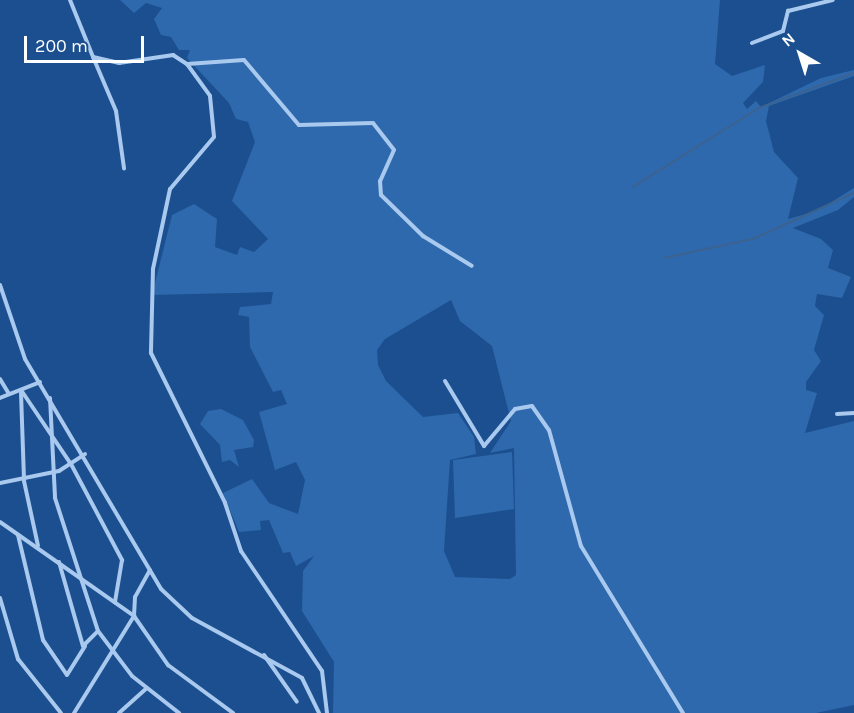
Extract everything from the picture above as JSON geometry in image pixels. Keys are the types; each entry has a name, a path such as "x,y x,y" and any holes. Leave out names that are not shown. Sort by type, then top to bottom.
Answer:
{"street":[{"path":"70,0 116,111 124,168"},
{"path":"752,43 783,31 788,11 833,0"},
{"path":"93,57 119,63 177,55 187,64 210,96 214,137 170,189 153,269 152,353 225,503 240,551 322,671 327,713"},
{"path":"187,64 247,60 305,128 356,119 379,127 394,150 380,181 381,195 423,236 472,266"},
{"path":"0,285 26,358 85,454 150,570 172,603 192,618 264,654 302,678 319,713"},
{"path":"0,378 9,394"},
{"path":"445,381 484,446 515,410 532,406 549,430 581,546 683,713"},
{"path":"0,398 40,382"},
{"path":"21,390 71,464 124,567 115,602"},
{"path":"21,390 24,482 39,547"},
{"path":"50,397 56,441 53,472 64,534 98,630 112,655 146,689 179,713"},
{"path":"837,414 854,413"},
{"path":"0,483 24,482 71,464 85,454"},
{"path":"0,522 39,547 134,616 168,665 233,713"},
{"path":"18,535 43,640 67,675 98,630"},
{"path":"58,561 85,646"},
{"path":"74,713 112,655 134,616 135,597 150,570"},
{"path":"0,598 18,659 61,713"},
{"path":"264,654 297,702"},
{"path":"119,713 146,689"}],"shaded area":[{"path":"120,0 720,0 715,64 732,76 765,65 763,82 743,103 747,109 756,101 761,107 821,78 854,70 854,76 769,106 766,121 774,152 798,178 788,219 817,211 854,188 854,197 838,210 793,228 821,239 833,250 828,268 851,277 842,298 817,294 815,306 824,315 814,350 821,361 806,382 806,390 817,393 805,433 854,421 854,705 816,713 333,713 334,662 302,611 303,571 314,556 296,566 290,552 283,553 269,520 260,521 261,530 239,532 223,493 252,479 269,503 298,514 305,480 296,462 275,470 259,412 287,404 281,390 273,392 250,347 249,317 238,315 240,307 271,304 273,292 152,295 172,215 194,204 217,219 215,247 237,255 240,247 254,252 268,239 232,201 255,142 248,122 236,119 229,103 187,58 190,50 179,50 171,37 161,35 154,19 162,8 146,3 134,13","holes":["451,300 460,321 492,346 511,421 490,453 514,448 516,575 510,579 455,577 444,551 450,460 476,454 474,437 458,413 423,417 386,381 378,365 377,350 385,339"]},
{"path":"221,409 243,420 254,440 253,447 234,450 239,467 230,460 222,462 220,445 200,424 208,411"},
{"path":"512,452 514,509 455,518 453,460"}],"waterway":[{"path":"633,187 759,108 854,73"},
{"path":"664,258 753,239 854,193"}]}
